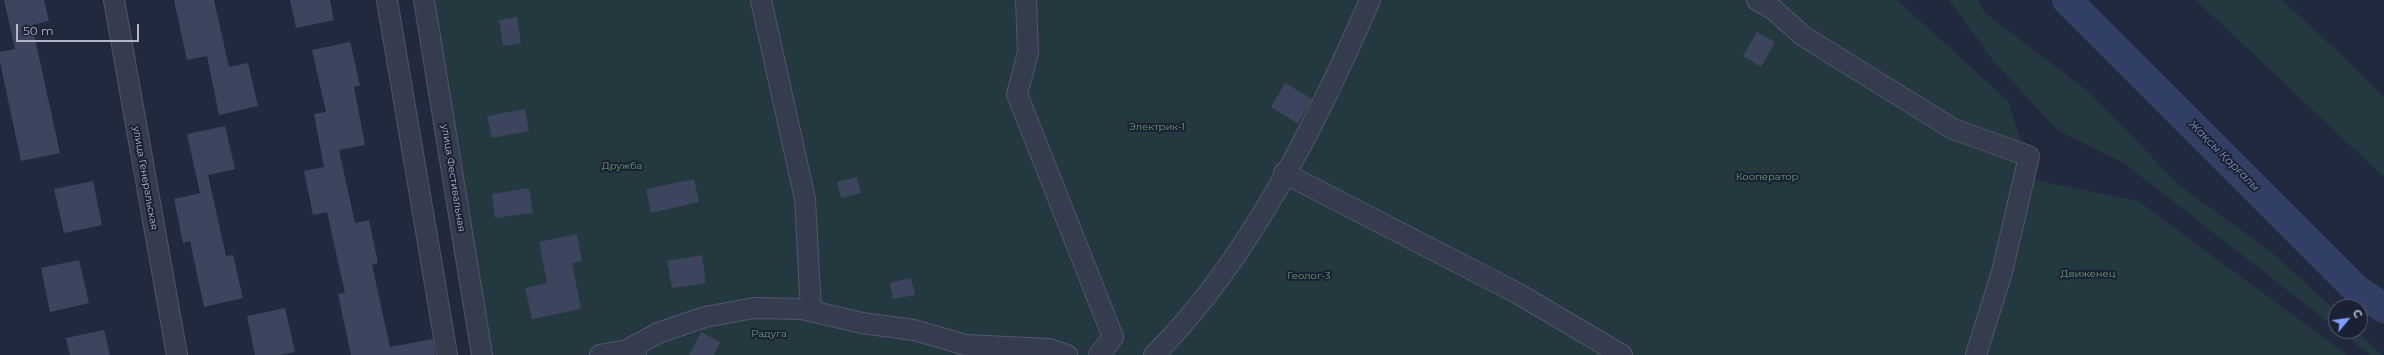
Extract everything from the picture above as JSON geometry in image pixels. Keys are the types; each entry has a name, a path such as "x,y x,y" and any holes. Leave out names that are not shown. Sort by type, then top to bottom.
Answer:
{"street":[{"name":"улица Генеральская","path":"114,0 176,355"},
{"path":"387,0 447,355"},
{"name":"улица Фестивальная","path":"424,0 482,355"},
{"path":"761,0 805,199 811,311"},
{"path":"1026,0 1028,53 1017,94 1113,337 1098,355"},
{"path":"1154,355 1200,302 1250,232 1324,100 1370,0"},
{"path":"1757,0 1774,10 1809,40 1953,128 2029,156 2002,272 1976,355"},
{"path":"1284,173 1516,293 1622,355"},
{"path":"600,355 632,352 658,333 705,317 754,308 811,311 862,323 914,330 972,350 1049,349 1067,355"}],"green space":[{"path":"427,0 1897,0 2008,101 2034,180 2138,201 2347,355 482,355"},
{"path":"1949,0 1978,0 1984,12 2090,93 2179,185 2271,252 2328,304 2328,322 2124,163 2057,130 1992,59"},
{"path":"2196,0 2282,0 2348,61 2384,98 2384,177"},
{"path":"2350,339 2365,339 2382,355 2370,355"}],"building":[{"path":"4,0 44,0 49,21 32,25 60,153 21,161 0,62 0,52 15,49"},
{"path":"174,0 214,0 229,67 248,63 258,106 219,115 207,56 187,60"},
{"path":"290,0 330,0 334,20 296,28"},
{"path":"517,17 521,43 503,46 499,20"},
{"path":"1757,32 1775,42 1761,67 1743,56"},
{"path":"350,42 360,85 354,87 365,145 339,150 355,223 369,220 378,263 372,265 390,347 433,339 435,355 351,355 338,294 345,293 327,212 313,215 304,171 324,167 314,114 326,112 312,50"},
{"path":"1285,83 1312,99 1298,124 1271,107"},
{"path":"525,109 529,131 492,138 487,116"},
{"path":"225,126 235,169 208,175 226,256 233,255 243,298 204,307 190,241 183,243 174,199 200,193 187,134"},
{"path":"857,177 861,193 841,198 837,182"},
{"path":"694,179 699,202 651,213 646,189"},
{"path":"93,181 102,225 64,233 54,189"},
{"path":"529,188 533,213 495,218 492,194"},
{"path":"577,234 582,261 572,263 581,309 532,319 525,288 547,283 539,242"},
{"path":"702,255 706,283 672,288 667,261"},
{"path":"79,260 89,303 50,312 41,268"},
{"path":"911,278 915,295 893,299 890,283"},
{"path":"285,308 295,352 280,355 255,355 247,316"},
{"path":"104,330 110,355 70,355 66,338"},
{"path":"701,332 720,342 714,355 689,355"}],"waterway":[{"name":"Жақсы Қарғалы","path":"2067,0 2357,290 2384,308"}],"park label":[{"name":"Электрик-1","path":"1157,127"},
{"name":"Дружба","path":"622,166"},
{"name":"Кооператор","path":"1767,177"},
{"name":"Движенец","path":"2088,274"},
{"name":"Геолог-3","path":"1309,276"},
{"name":"Радуга","path":"769,334"}]}
